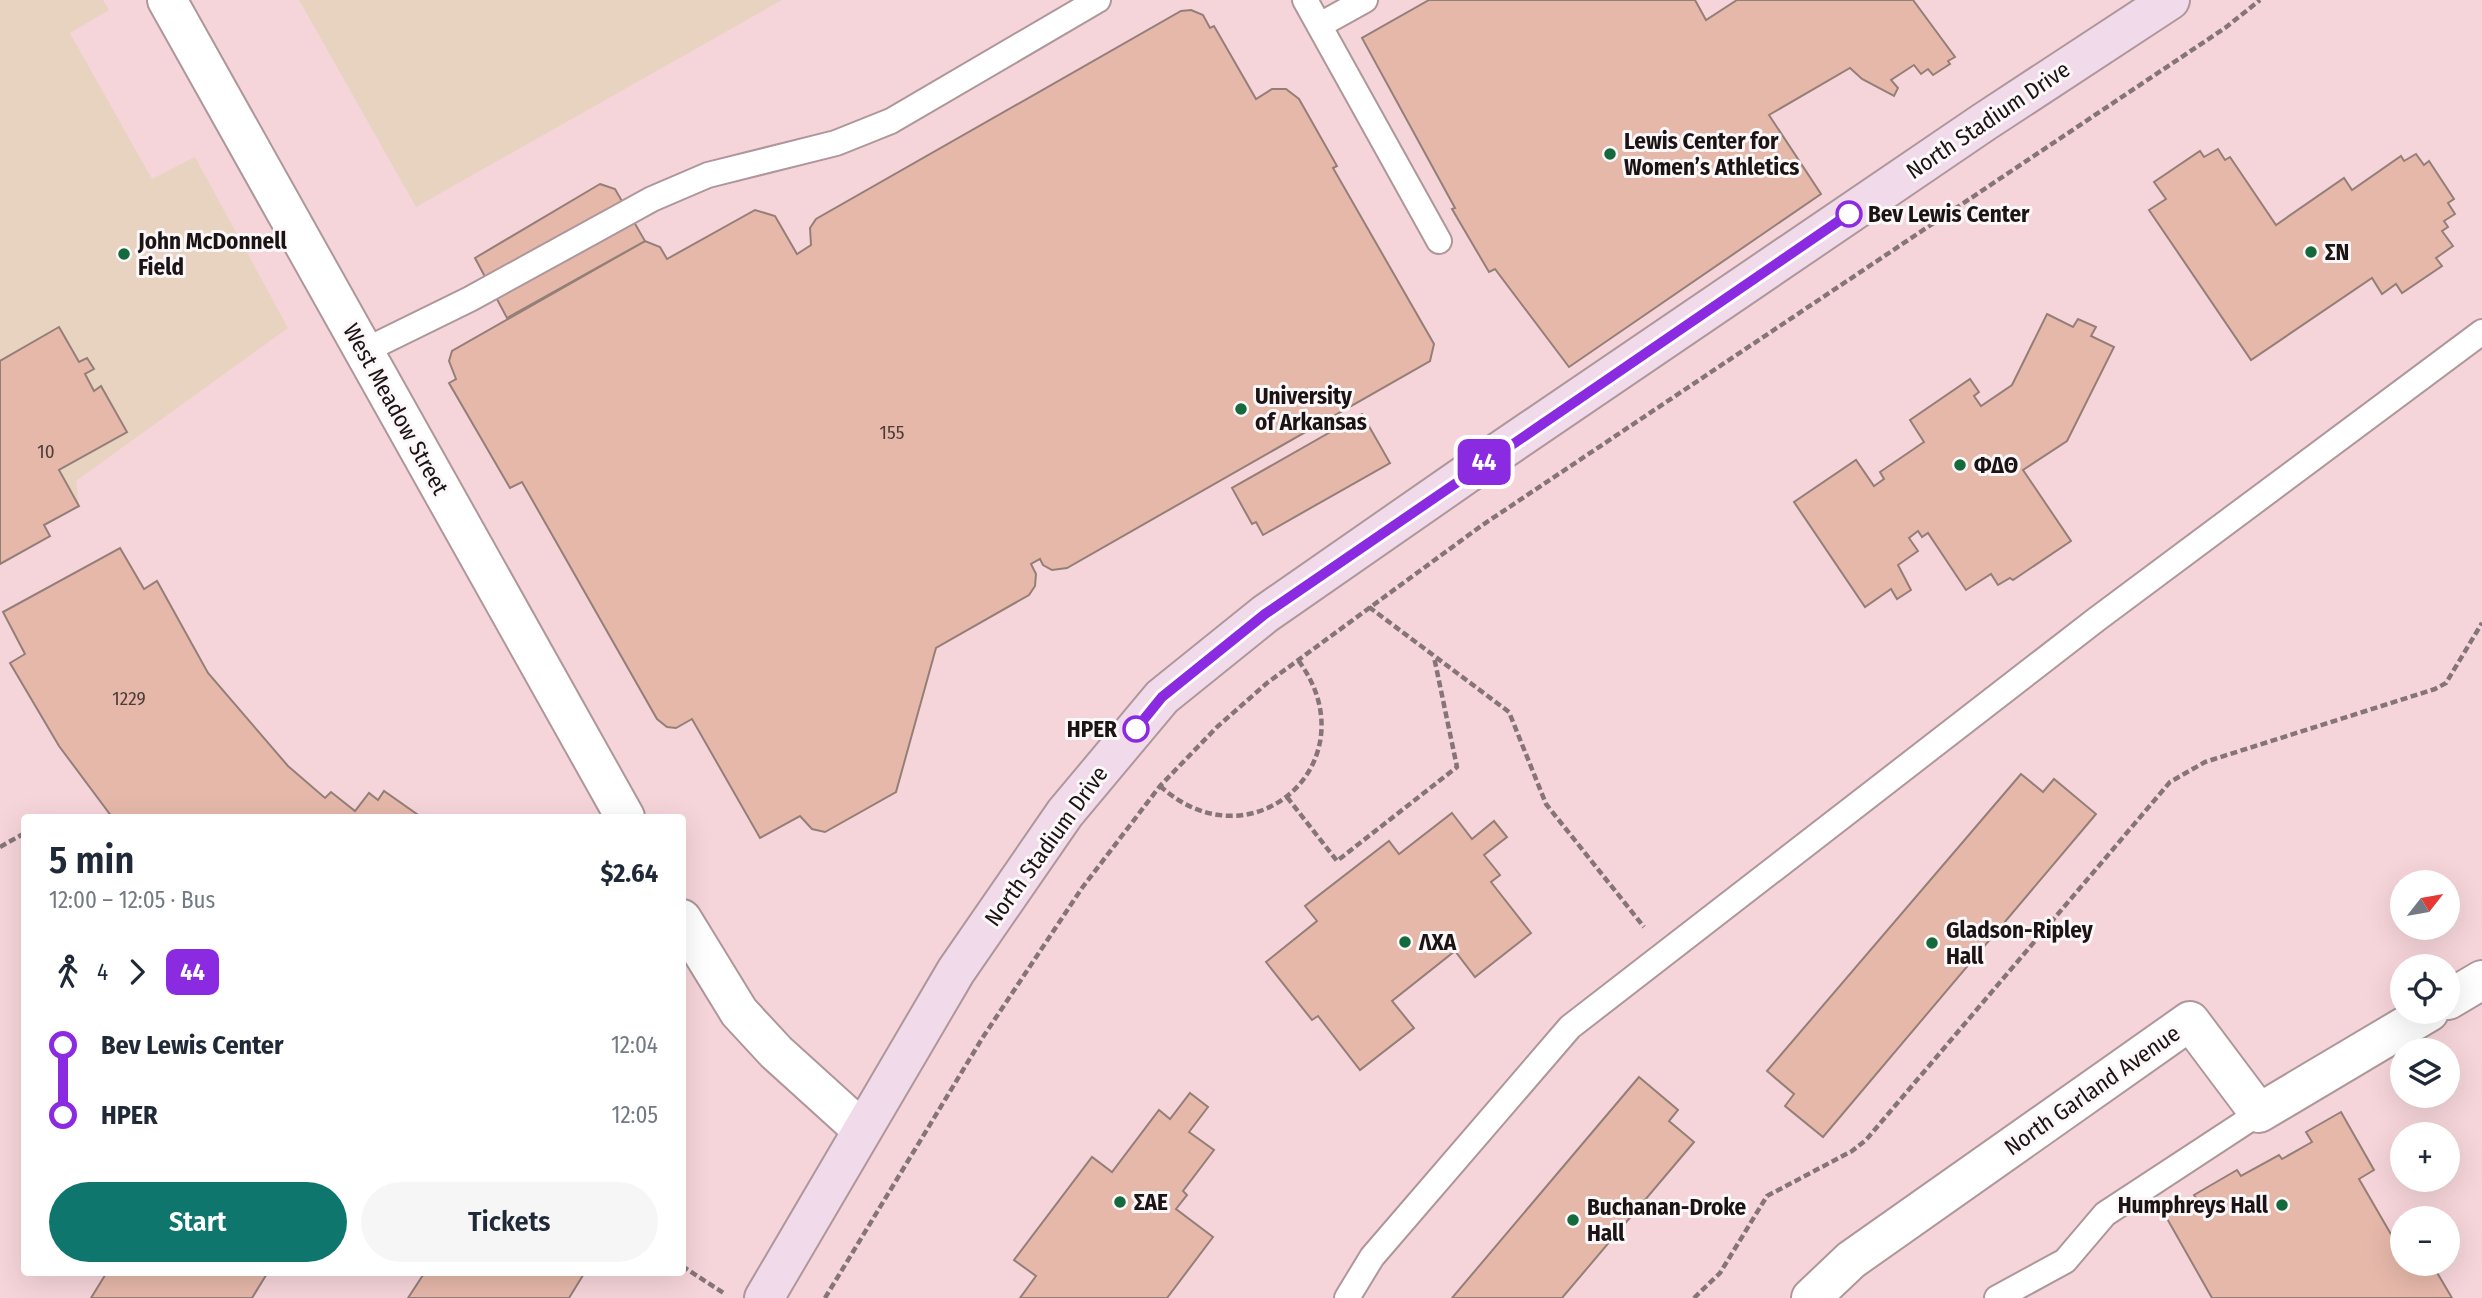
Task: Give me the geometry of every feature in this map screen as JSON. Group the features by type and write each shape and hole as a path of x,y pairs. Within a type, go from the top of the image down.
{"street":[{"name":"West Meadow Street","path":"167,0 623,814"},
{"name":"North Stadium Drive","path":"764,1298 956,971 1065,813 1162,697 1265,614 1465,475 1984,122 2170,0"},
{"path":"686,926 739,1012 776,1052 862,1130"},
{"path":"2460,993 2482,980"},
{"name":"North Garland Avenue","path":"1811,1298 1851,1261 2190,1021 2259,1113"},
{"path":"2259,1113 2410,1024"}],"lane":[{"path":"364,351 470,299 652,199 708,175 836,144 891,121 1098,0"},
{"path":"1305,0 1439,241"},
{"path":"1320,25 1365,0"},
{"path":"1347,1298 1372,1258 1570,1027 2097,619 2482,332"},
{"path":"1997,1298 2065,1261 2105,1214 2259,1113"}],"path":[{"path":"825,1298 990,1026 1082,888 1160,786 1217,727 1298,660 1492,518 2225,28 2260,0"},
{"path":"1369,607 1509,712 1546,804 1633,914"},
{"path":"1694,1298 1720,1273 1767,1196 1866,1140 2170,782 2205,762 2435,689 2446,683 2482,623"},
{"path":"1287,797 1337,861 1457,767 1434,656"},
{"path":"1160,786 1182,804 1214,816 1254,814 1287,797 1317,759 1322,738 1315,688 1298,660"},
{"path":"0,847 21,835"},
{"path":"686,1269 732,1298"}],"shaded area":[{"name":"University of Arkansas","path":"0,0 2482,0 2482,1298 0,1298"},
{"name":"John McDonnell Field","path":"0,0 103,0 109,10 70,33 152,179 195,157 288,328 76,481 79,506 45,525 50,536 0,564"},
{"path":"299,0 782,0 416,207"}],"building":[{"name":"Lewis Center for Women’s Athletics","path":"1429,0 1695,0 1706,20 1737,0 1913,0 1955,57 1948,61 1950,64 1933,75 1928,69 1921,74 1914,65 1891,80 1898,88 1894,96 1862,79 1850,68 1769,115 1821,194 1569,367 1495,269 1489,272 1452,209 1455,208 1362,38"},
{"path":"1191,10 1203,15 1210,28 1214,26 1256,99 1272,89 1286,89 1299,99 1337,166 1333,168 1434,344 1430,361 1067,568 1052,570 1043,565 1040,559 1031,564 1036,574 1035,586 1029,595 936,648 896,792 825,832 812,829 800,816 760,838 692,719 676,728 667,727 657,719 522,482 510,488 449,383 456,379 449,361 452,351 645,241 660,247 667,259 755,210 775,216 797,254 811,245 810,228 816,219 1181,11"},
{"name":"ΣΝ","path":"2218,149 2225,160 2230,157 2276,225 2344,178 2352,190 2401,156 2404,161 2416,154 2424,165 2429,161 2454,199 2448,203 2455,214 2444,221 2448,227 2442,231 2453,246 2436,258 2442,266 2402,293 2396,284 2382,294 2372,278 2251,360 2149,210 2166,199 2154,182 2200,151 2204,157"},
{"path":"600,184 615,189 645,241 507,318 475,258"},
{"name":"ΦΔΘ","path":"2047,314 2073,327 2078,319 2096,327 2091,336 2114,347 2067,441 2023,470 2071,541 2013,580 2010,578 1998,585 1991,574 1966,590 1928,533 1922,537 1918,531 1909,538 1918,551 1898,565 1911,590 1897,599 1891,589 1865,607 1794,502 1856,460 1874,486 1884,479 1880,472 1924,442 1910,420 1970,379 1979,392 1974,396 1981,406 2012,385"},
{"path":"59,327 79,362 87,358 94,369 85,374 94,391 101,386 127,432 59,470 79,506 44,525 50,536 0,564 0,361"},
{"path":"1362,414 1390,463 1263,535 1256,522 1252,524 1232,488"},
{"path":"120,548 144,589 157,581 208,673 288,766 325,798 331,792 355,811 369,793 378,800 384,791 417,814 110,814 59,746 10,663 25,654 3,612"},
{"name":"Gladson-Ripley Hall","path":"2021,774 2043,792 2054,779 2096,814 1823,1137 1785,1106 1794,1094 1767,1071"},
{"name":"ΛΧΑ","path":"1452,813 1472,839 1494,821 1507,837 1484,855 1500,875 1491,882 1531,933 1475,977 1455,951 1392,1001 1414,1028 1360,1070 1318,1016 1312,1020 1266,962 1317,921 1305,906 1389,841 1399,854"},
{"name":"Buchanan-Droke Hall","path":"1639,1077 1678,1110 1669,1121 1694,1142 1562,1298 1452,1298"},
{"name":"ΣΑΕ","path":"1190,1093 1208,1107 1189,1132 1214,1150 1183,1191 1187,1195 1176,1209 1213,1237 1167,1298 1020,1298 1036,1276 1014,1260 1092,1157 1112,1172 1159,1110 1170,1119"},
{"name":"Humphreys Hall","path":"2341,1112 2374,1170 2359,1179 2390,1233 2390,1276 2439,1276 2452,1298 2212,1298 2165,1215 2198,1201 2194,1195 2237,1170 2241,1176 2279,1155 2282,1159 2312,1142 2306,1132"},
{"path":"105,1276 266,1276 252,1298 91,1298"},
{"path":"422,1276 583,1276 569,1298 408,1298"}],"bus line":[{"name":"44","path":"1136,729 1162,697 1265,614 1849,214"}],"place":[{"name":"Lewis Center for Women’s Athletics","path":"1610,154"},
{"name":"Bev Lewis Center","path":"1849,214"},
{"name":"ΣΝ","path":"2311,252"},
{"name":"John McDonnell Field","path":"124,254"},
{"name":"University of Arkansas","path":"1241,409"},
{"name":"ΦΔΘ","path":"1960,465"},
{"name":"HPER","path":"1136,729"},
{"name":"ΛΧΑ","path":"1405,942"},
{"name":"Gladson-Ripley Hall","path":"1932,943"},
{"name":"ΣΑΕ","path":"1120,1202"},
{"name":"Humphreys Hall","path":"2282,1205"},
{"name":"Buchanan-Droke Hall","path":"1573,1220"}]}
